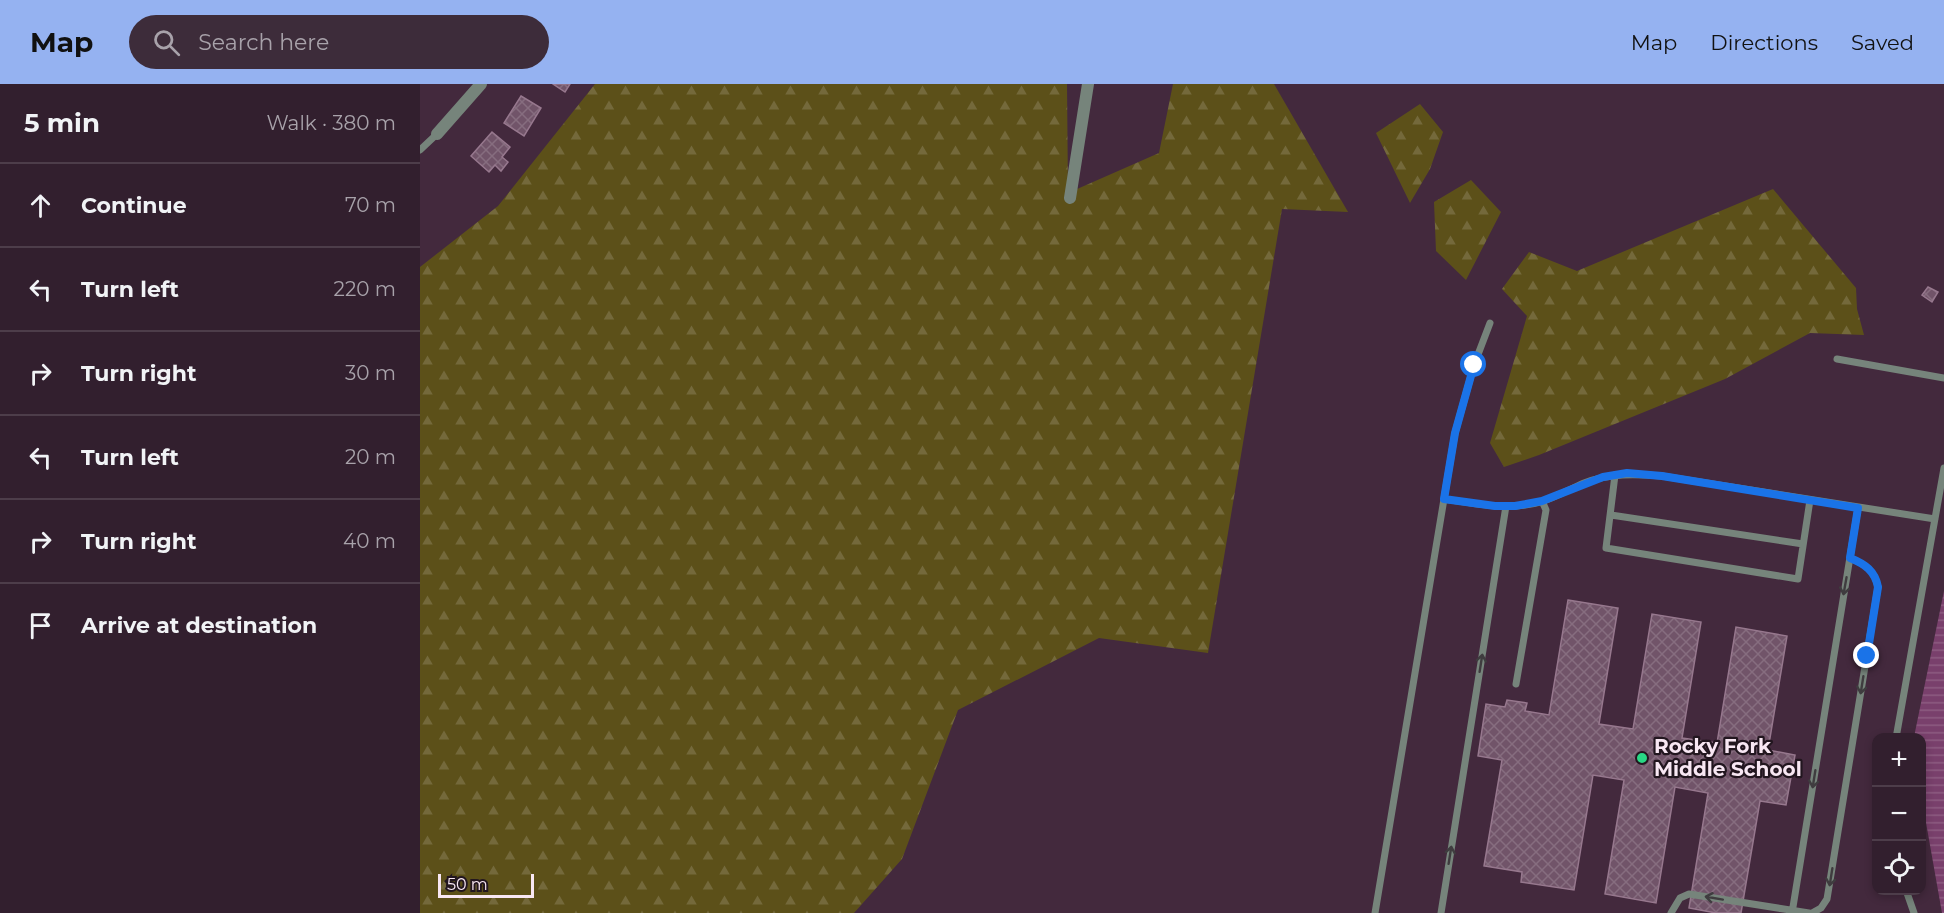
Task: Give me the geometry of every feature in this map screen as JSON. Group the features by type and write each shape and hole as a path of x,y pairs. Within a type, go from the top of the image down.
{"street":[{"path":"436,134 482,84"},
{"path":"1070,198 1088,84"}],"lane":[{"path":"420,150 436,134"},
{"path":"1375,913 1455,433 1474,365 1490,322"},
{"path":"1838,359 1944,378"},
{"path":"1897,733 1944,468"},
{"path":"1444,499 1506,506 1542,501 1585,483 1627,473 1662,476 1935,519"},
{"path":"1615,475 1606,548 1798,579 1810,500"},
{"path":"1516,684 1546,510 1542,501"},
{"path":"1441,913 1506,506"},
{"path":"1792,912 1858,508"},
{"path":"1611,515 1803,544"},
{"path":"1671,913 1680,898 1689,894 1792,912 1810,913 1821,908 1827,899 1878,587 1876,576 1861,562 1850,558"},
{"path":"1907,895 1914,913"}],"green space":[{"path":"595,84 1067,84 1068,193 1159,153 1173,84 1274,84 1348,212 1282,209 1208,653 1099,638 958,710 902,859 854,913 420,913 420,267 498,206"},
{"path":"1420,104 1443,132 1430,169 1410,203 1376,133"},
{"path":"1471,180 1501,212 1466,280 1436,251 1434,202"},
{"path":"1773,189 1856,288 1857,309 1864,335 1810,333 1725,379 1504,467 1490,443 1527,316 1502,289 1529,252 1577,271"}],"shaded area":[{"path":"1944,591 1944,913 1942,913 1926,823 1926,733 1915,733"}],"building":[{"path":"553,84 570,84 565,92"},
{"path":"521,96 541,108 524,136 504,123"},
{"path":"492,132 510,147 502,157 508,162 501,171 495,165 489,172 471,156"},
{"path":"1928,287 1938,292 1932,302 1922,295"},
{"name":"Rocky Fork Middle School","path":"1568,600 1618,608 1599,724 1633,729 1652,614 1701,622 1682,738 1717,743 1736,627 1787,636 1768,750 1795,755 1786,805 1760,801 1741,913 1716,913 1689,908 1708,793 1675,787 1656,903 1605,894 1624,780 1593,775 1574,890 1521,882 1522,872 1484,866 1502,760 1478,756 1486,704 1505,707 1507,700 1527,703 1525,711 1549,715"}],"place":[{"name":"Rocky Fork Middle School","path":"1642,758"}],"route":[{"path":"1474,365 1455,433 1444,499 1495,506 1515,506 1542,501 1603,477 1627,473 1662,476 1858,508 1850,558 1861,562 1876,576 1878,587 1867,656"}]}
